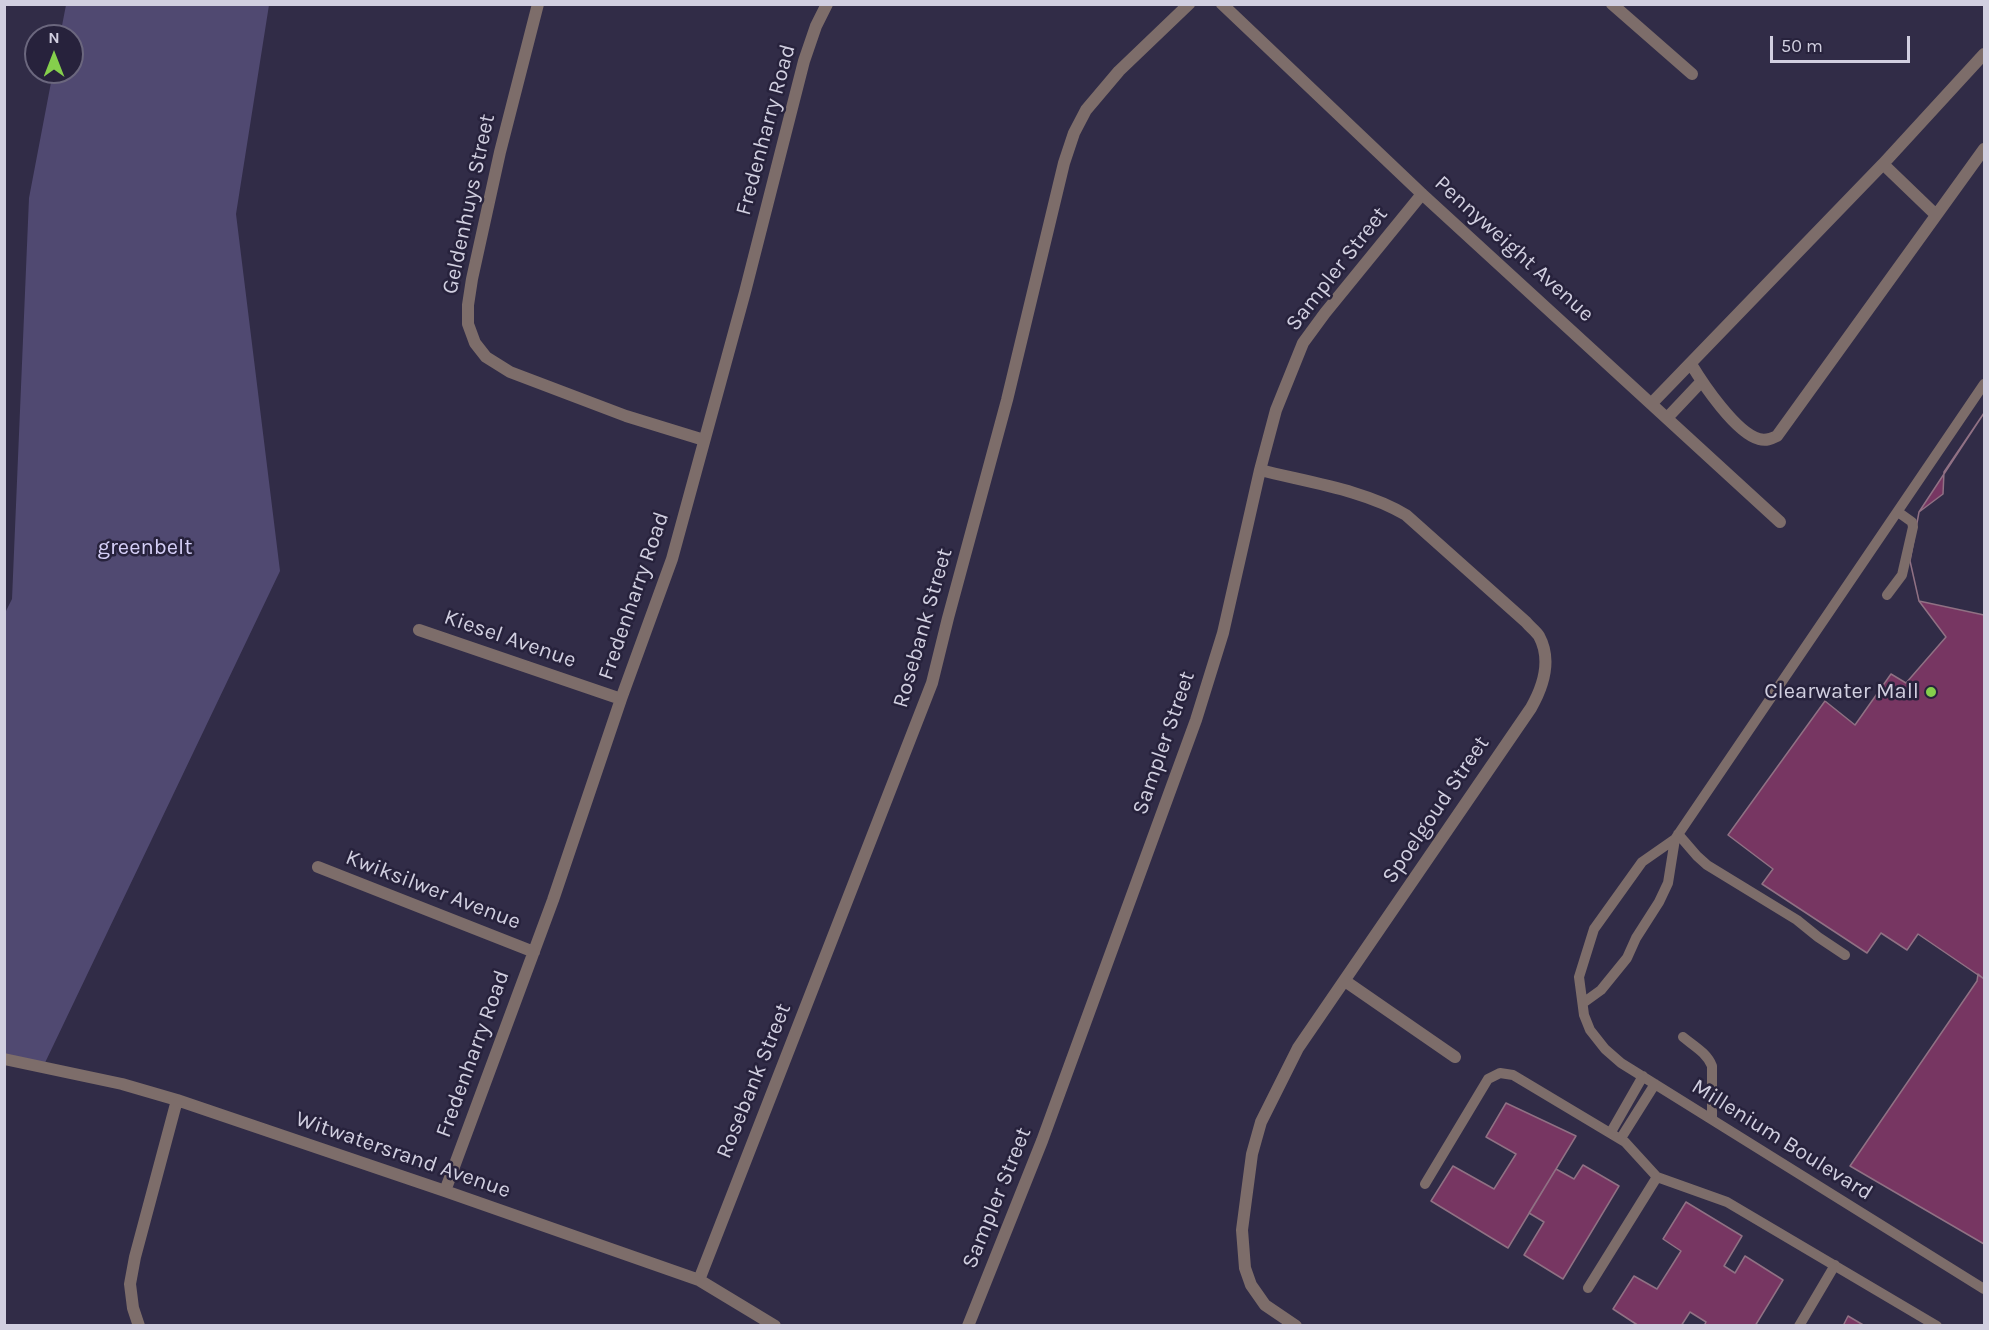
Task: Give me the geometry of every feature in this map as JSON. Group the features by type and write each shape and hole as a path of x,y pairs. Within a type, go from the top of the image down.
{"street":[{"name":"Geldenhuys Street","path":"538,4 500,152 472,279 468,324 475,343 486,357 510,372 626,416 704,440"},
{"name":"Fredenharry Road","path":"445,1191 553,900 621,699 672,559 746,292 804,61 816,26 827,4"},
{"name":"Rosebank Street","path":"699,1280 932,683 1012,377 1064,163 1074,133 1086,110 1119,71 1189,4"},
{"name":"Pennyweight Avenue","path":"1222,4 1422,194 1780,522"},
{"path":"1612,4 1692,74"},
{"path":"1651,404 1883,165 1984,54"},
{"path":"1691,364 1701,382 1724,410 1747,432 1762,440 1770,440 1777,436 1984,149"},
{"path":"1883,165 1936,215"},
{"name":"Sampler Street","path":"968,1326 1042,1141 1197,720 1223,633 1276,410 1303,343 1422,194"},
{"path":"1667,418 1701,382"},
{"name":"Spoelgoud Street","path":"1260,470 1368,497 1387,504 1406,515 1526,622 1539,636 1545,656 1543,682 1531,708 1298,1048 1261,1122 1252,1154 1242,1230 1245,1268 1251,1285 1265,1305 1296,1326"},
{"name":"Kiesel Avenue","path":"418,630 621,699"},
{"name":"Kwiksilwer Avenue","path":"318,867 534,952"},
{"path":"1345,981 1455,1057"},
{"name":"Witwatersrand Avenue","path":"4,1059 122,1084 177,1100 445,1191 699,1280 775,1326"},
{"path":"139,1326 133,1308 130,1284 135,1257 177,1100"}],"lane":[{"path":"1583,1004 1601,990 1627,958 1636,938 1659,902 1668,883 1677,836 1984,384"},
{"path":"1887,595 1902,575 1913,527 1912,522 1898,512"},
{"path":"1677,836 1707,865 1797,920 1845,955"},
{"name":"Millenium Boulevard","path":"1677,836 1642,862 1594,929 1579,977 1584,1015 1590,1030 1621,1063 1984,1289"},
{"path":"1683,1037 1702,1052 1712,1066 1712,1118"},
{"path":"1425,1184 1488,1079 1500,1073 1519,1077 1621,1138 1657,1177 1727,1202 1937,1326"},
{"path":"1611,1132 1643,1076"},
{"path":"1621,1138 1655,1084"},
{"path":"1588,1288 1657,1177"},
{"path":"1799,1326 1835,1265"}],"green space":[{"name":"greenbelt","path":"66,5 269,5 236,214 280,571 42,1069 5,1061 4,615 12,599 29,198 51,84 84,84 84,24 62,24"}],"building":[{"name":"Clearwater Mall","path":"1984,413 1984,979 1918,934 1907,950 1881,933 1867,953 1762,884 1773,869 1728,835 1825,701 1855,725 1891,674 1906,683 1946,637 1919,601 1910,561 1919,512"},
{"path":"1984,413 1984,615 1919,601 1910,561 1919,512 1943,494 1944,472"},
{"path":"1978,974 1984,979 1984,1244 1850,1166 1977,981"},
{"path":"1506,1103 1576,1136 1508,1248 1431,1201 1453,1166 1494,1189 1516,1154 1486,1137"},
{"path":"1583,1165 1619,1186 1563,1279 1524,1255 1544,1222 1529,1213 1556,1169 1574,1179"},
{"path":"1686,1202 1742,1236 1724,1266 1735,1273 1745,1256 1783,1280 1755,1326 1704,1326 1706,1322 1690,1312 1681,1326 1639,1326 1613,1309 1634,1276 1657,1289 1681,1251 1663,1239"},
{"path":"1848,1316 1865,1326 1843,1326"}],"place":[{"name":"Clearwater Mall","path":"1931,692"}]}
